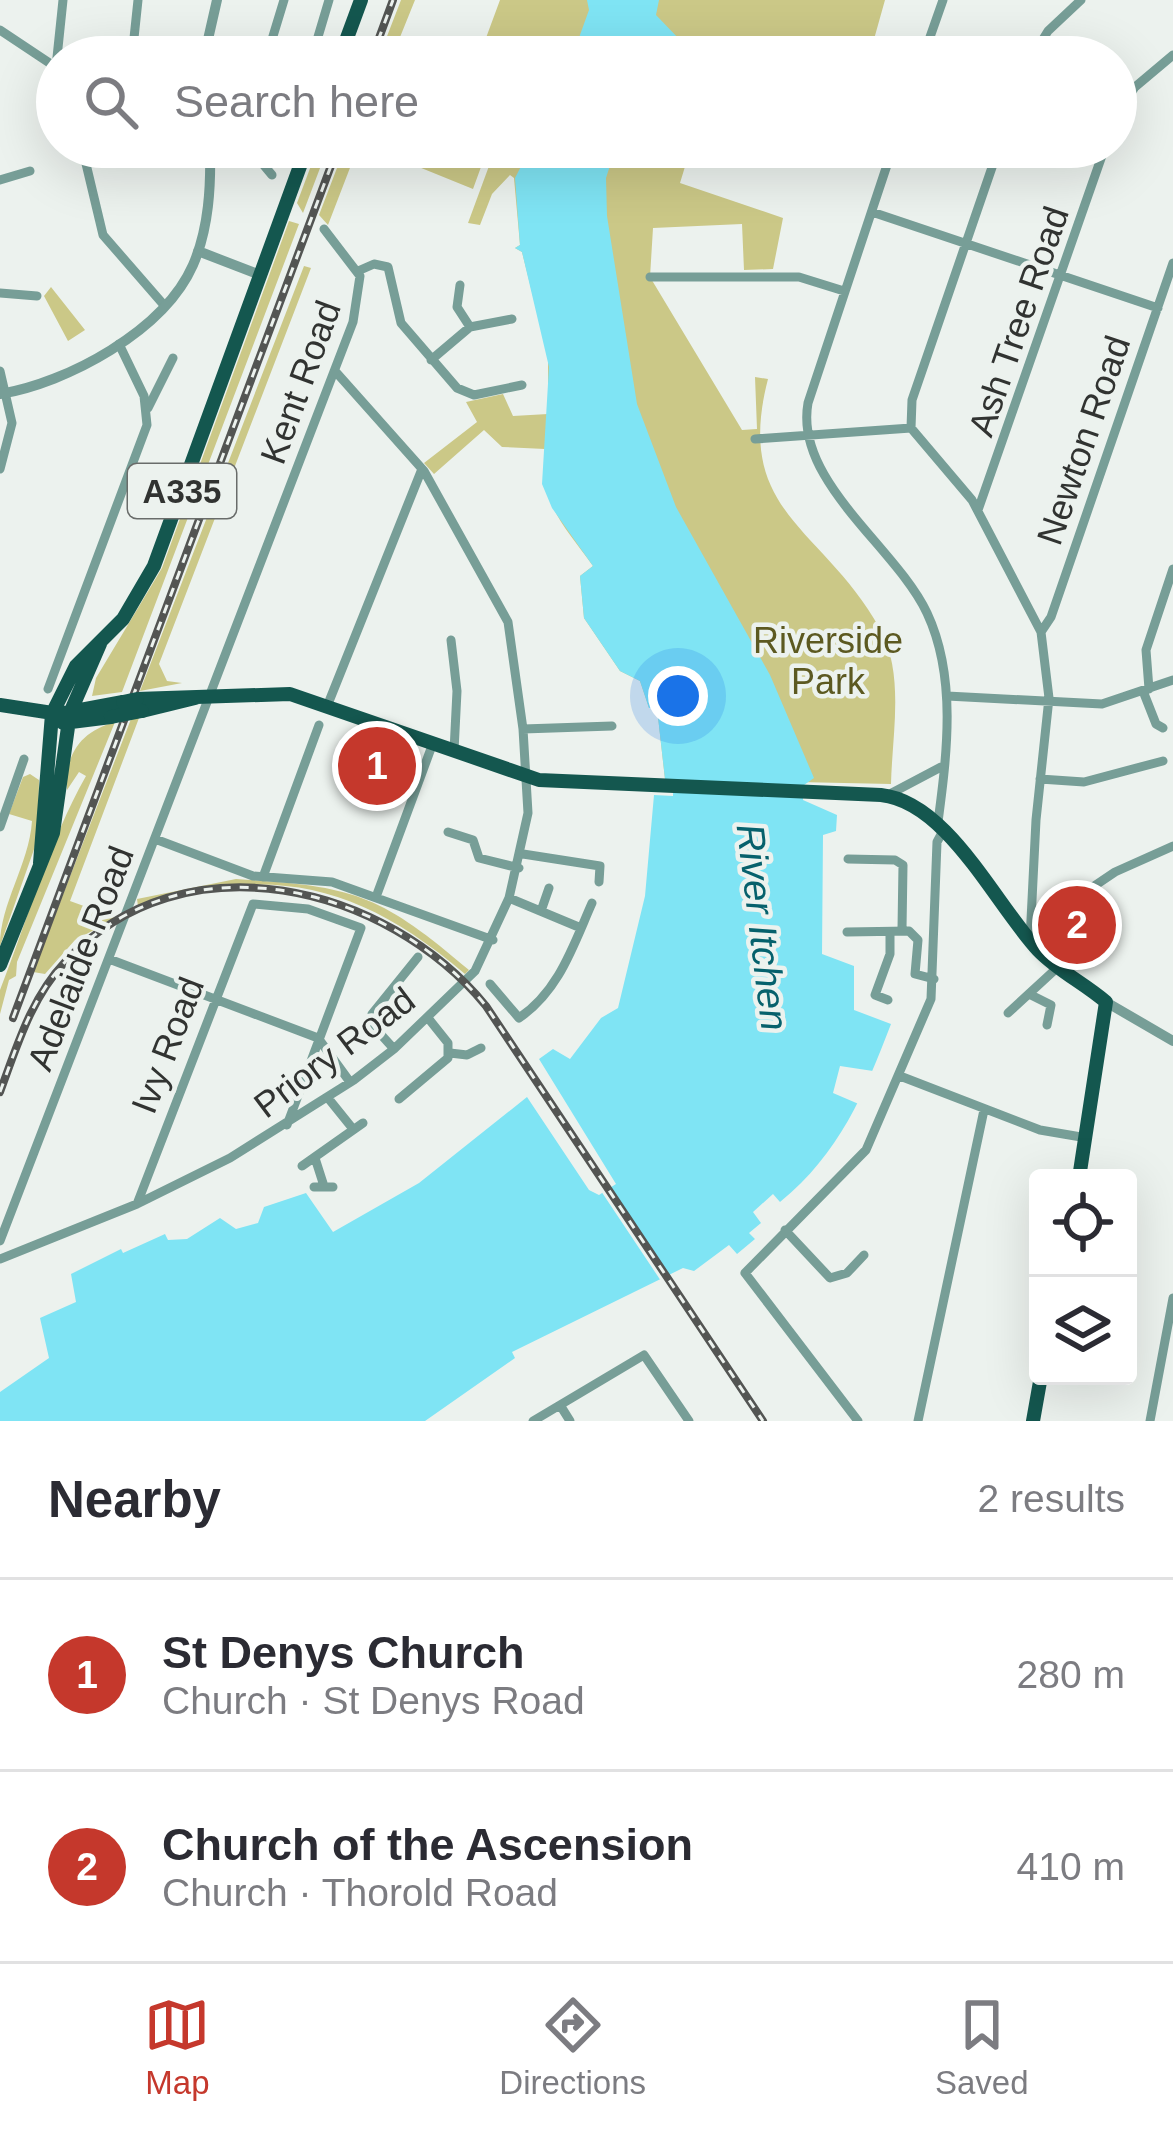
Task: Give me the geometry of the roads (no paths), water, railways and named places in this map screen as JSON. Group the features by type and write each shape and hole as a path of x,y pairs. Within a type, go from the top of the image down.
{"main road":[{"path":"348,36 361,0"},
{"name":"A335","path":"40,863 48,763 76,666 133,607 154,566 299,168"},
{"name":"A335","path":"0,965 53,833 59,718 100,644"},
{"path":"87,673 85,695 96,707"},
{"path":"59,718 96,707 274,692 328,704 527,778 888,795 914,802 941,825 1058,967 1106,1002 1081,1169"},
{"path":"0,705 59,718 111,717 134,704"},
{"path":"1033,1421 1039,1385"}],"street":[{"path":"59,36 63,0"},
{"path":"134,36 138,0"},
{"path":"209,36 218,0"},
{"path":"272,36 284,0"},
{"path":"318,36 329,0"},
{"path":"930,36 943,0"},
{"path":"1045,36 1081,0"},
{"path":"0,30 36,54"},
{"path":"1137,88 1173,56"},
{"path":"87,168 104,235 163,304"},
{"path":"5,393 74,374 119,344 163,304 187,276 198,251 208,168"},
{"path":"269,168 272,176"},
{"path":"858,1421 746,1279 746,1268 866,1150 901,1076 934,979 946,671 927,613 814,460 806,434 808,404 886,168"},
{"path":"992,168 912,400 911,428 978,510 1041,632 1049,703 1040,779 1033,933"},
{"name":"Ash Tree Road","path":"978,510 1098,168"},
{"path":"0,180 30,171"},
{"path":"872,212 1158,308"},
{"name":"Kent Road","path":"205,696 360,300 358,271 324,229"},
{"path":"198,251 260,275"},
{"path":"358,271 379,263 388,267 397,316 431,360 466,394 522,385"},
{"name":"Newton Road","path":"1041,632 1051,617 1173,263"},
{"path":"650,277 800,277 844,292"},
{"path":"460,285 470,328"},
{"path":"0,293 37,296"},
{"path":"431,360 470,328 512,319"},
{"path":"119,344 148,408"},
{"path":"48,689 146,430 148,408 170,361"},
{"path":"0,371 10,436 0,469"},
{"name":"Priory Road","path":"0,1259 137,1204 287,1125 328,1098 394,1049 475,971 509,898 523,854 527,778 508,622 422,469 335,371"},
{"path":"755,439 911,428"},
{"path":"328,704 422,469"},
{"path":"1163,728 1156,724 1146,690 1146,650 1173,569"},
{"path":"71,631 83,636"},
{"path":"451,640 457,691 454,752"},
{"path":"947,696 1105,704 1173,680"},
{"name":"Adelaide Road","path":"0,1241 205,696"},
{"path":"263,878 319,739 320,725"},
{"path":"524,729 612,726"},
{"path":"570,728 571,742"},
{"path":"376,897 433,743"},
{"path":"1040,779 1084,782 1162,761"},
{"path":"0,827 26,765"},
{"path":"888,795 921,782 941,767"},
{"path":"448,832 472,840 483,859 519,868"},
{"path":"155,839 263,878 309,877 376,897 493,940"},
{"path":"1033,933 1110,875 1173,846"},
{"path":"523,854 599,866 599,882"},
{"path":"478,874 483,859"},
{"path":"848,859 900,862 896,931 875,995 888,1000"},
{"path":"541,911 550,888"},
{"path":"509,898 581,928"},
{"path":"490,984 519,1018 552,987 592,903"},
{"name":"Ivy Road","path":"137,1204 250,906 308,909 361,928 319,1038"},
{"path":"847,932 896,931 918,940 915,974 934,979"},
{"path":"394,1049 371,1018 418,957"},
{"path":"109,959 319,1038 350,1082"},
{"path":"1008,1013 1058,967"},
{"path":"1029,994 1051,1005 1047,1025"},
{"path":"1106,1002 1173,1041"},
{"path":"428,1018 450,1053"},
{"path":"287,1125 319,1038"},
{"path":"450,1053 467,1055 482,1048"},
{"path":"399,1099 415,1094 450,1053"},
{"path":"901,1076 1040,1130 1087,1138"},
{"path":"302,1166 358,1126 328,1098"},
{"path":"918,1421 984,1110"},
{"path":"315,1158 324,1186"},
{"path":"785,1230 819,1272 839,1277 855,1270 864,1255"},
{"path":"1150,1421 1169,1340 1173,1298"},
{"path":"533,1421 644,1354 689,1421"},
{"path":"560,1405 570,1421"}],"water":[{"path":"587,0 659,0 656,15 676,36 580,36 589,10"},
{"name":"River Itchen","path":"520,168 609,168 607,216 637,404 676,507 770,675 814,778 804,785 803,800 837,815 836,831 823,835 822,954 854,966 854,1010 891,1024 871,1074 848,1121 819,1163 780,1202 773,1194 753,1212 761,1223 749,1233 755,1239 737,1254 729,1245 694,1271 683,1268 512,1352 515,1358 425,1421 0,1421 0,1392 49,1358 40,1318 76,1302 71,1274 121,1249 123,1253 165,1234 168,1240 187,1239 220,1218 236,1229 258,1223 264,1207 306,1193 333,1232 419,1183 527,1097 589,1190 599,1195 616,1184 539,1059 553,1049 570,1059 601,1018 618,1008 645,896 654,795 673,796 673,780 665,779 657,708 649,708 640,681 620,671 584,618 580,576 593,566 552,508 542,484 549,367 522,252 515,248 520,245 515,178"}],"railway":[{"path":"380,36 393,0"},
{"path":"13,1018 330,168"},
{"path":"0,1092 43,991 65,962 113,922 167,898 224,888 283,891 341,905 395,930 444,964 486,1006 763,1421"}],"place":[{"name":"St Denys Church","path":"377,766"},
{"name":"Church of the Ascension","path":"1077,925"}],"park label":[{"name":"Riverside Park","path":"828,660"}]}
